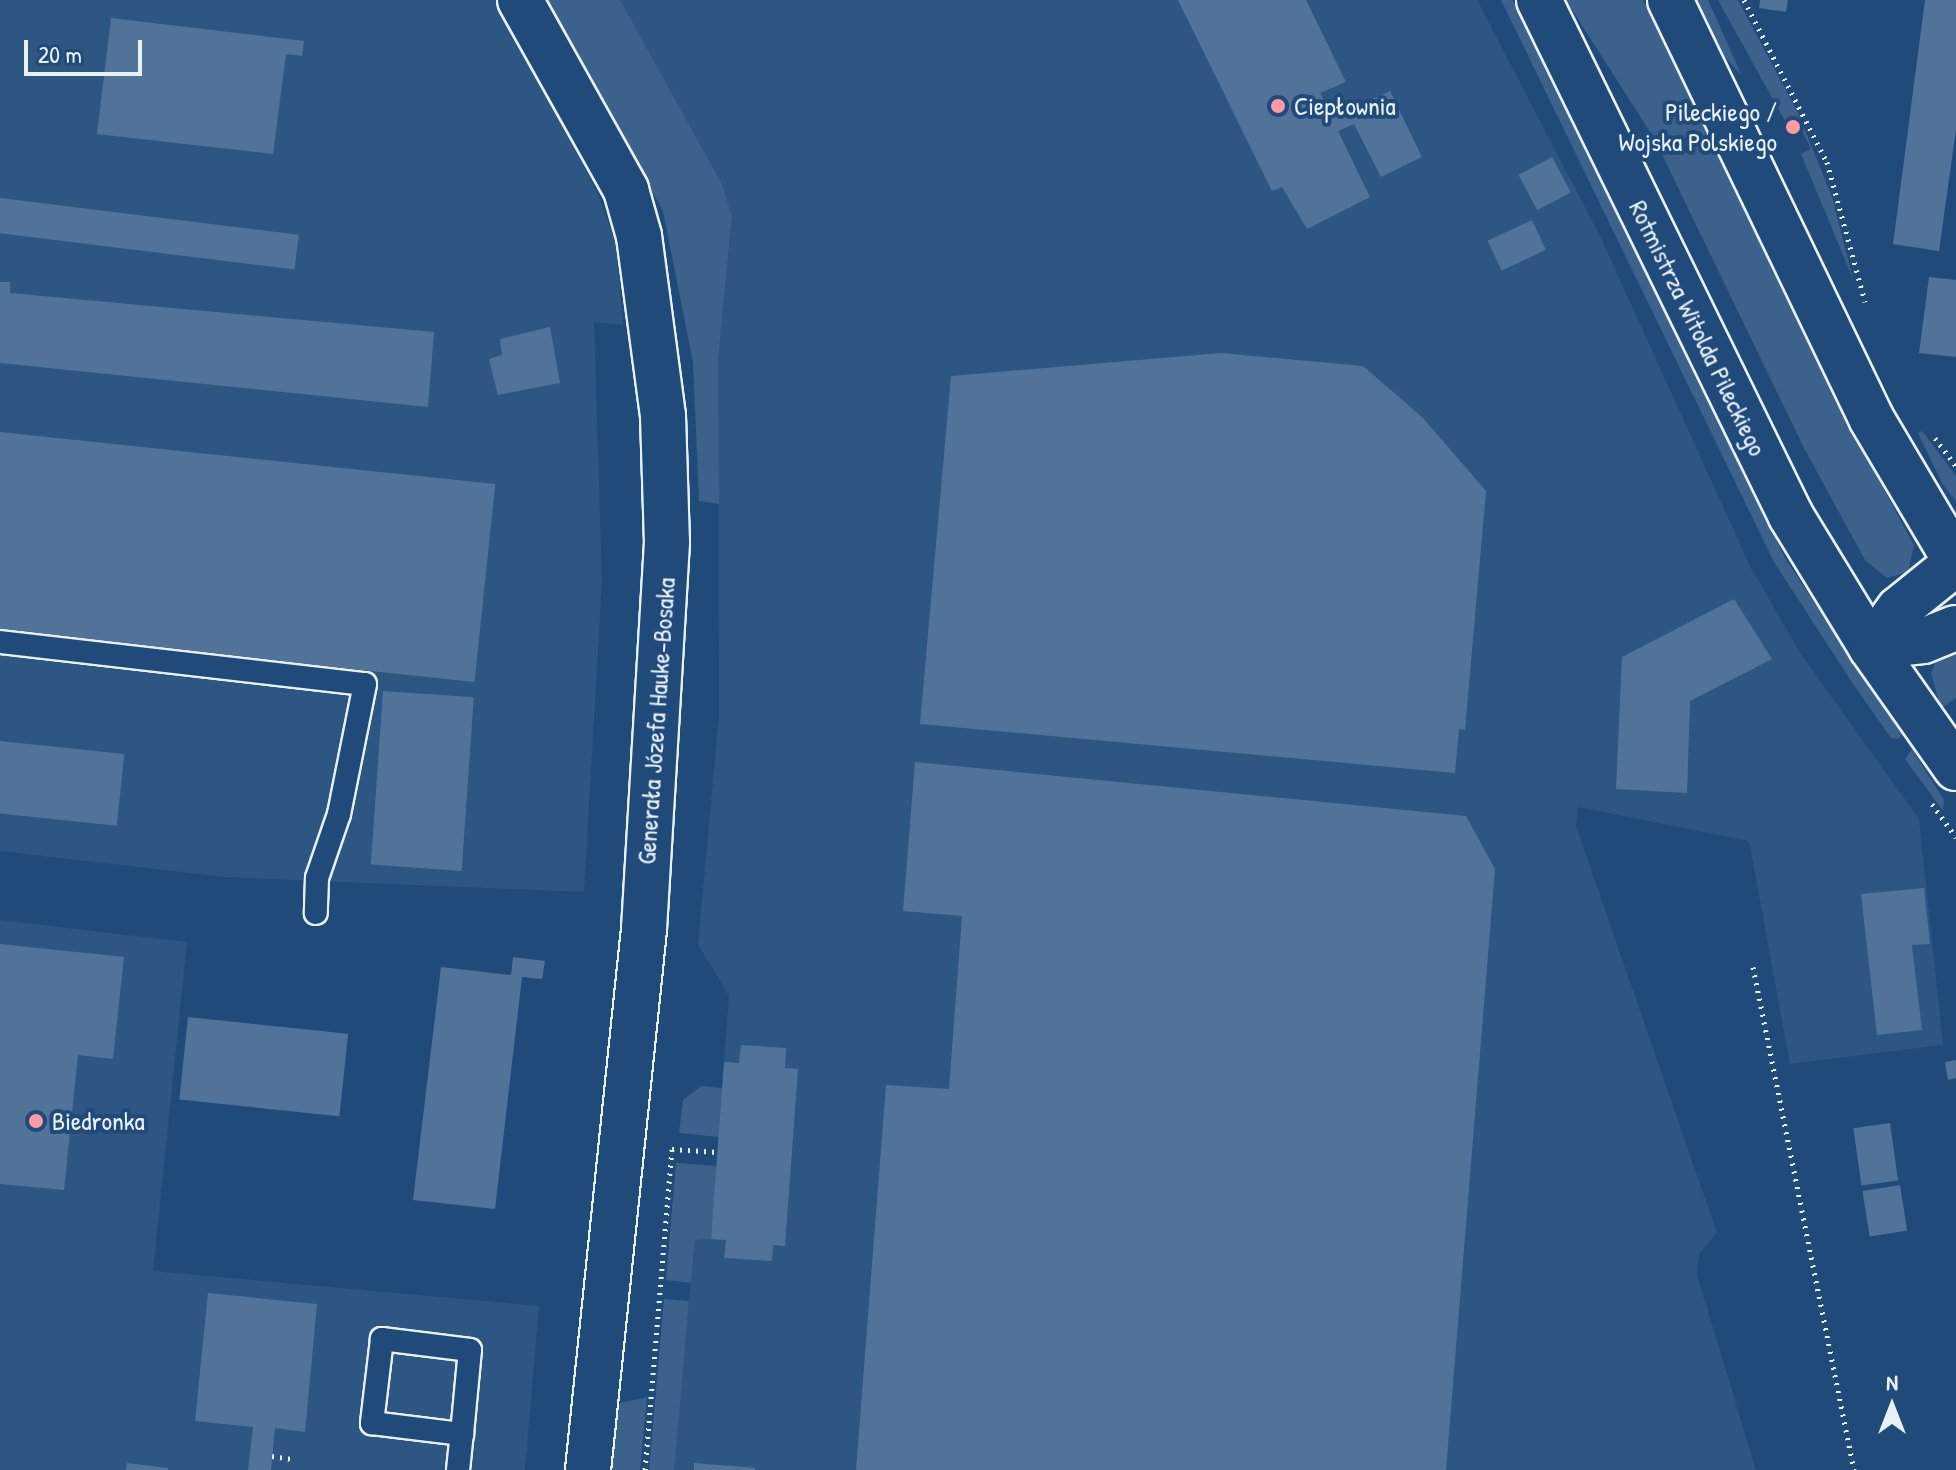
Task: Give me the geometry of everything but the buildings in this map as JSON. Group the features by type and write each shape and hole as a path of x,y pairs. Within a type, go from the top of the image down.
{"street":[{"name":"Generała Józefa Hauke-Bosaka","path":"520,0 626,190 639,236 663,416 667,542 644,929 588,1470"},
{"name":"Rotmistrza Witolda Pileckiego","path":"1539,0 1772,480 1871,647 1956,768"},
{"path":"1670,0 1871,418 1956,562 1899,609 1871,647"},
{"path":"1871,647 1923,641 1956,628"}],"lane":[{"path":"0,642 365,684 339,814 317,878 316,913"},
{"path":"458,1470 462,1434 470,1350 382,1339 372,1423 462,1434"}],"path":[{"path":"1744,0 1827,162 1868,311"},
{"path":"1928,429 1956,466"},
{"path":"1753,967 1854,1470"},
{"path":"645,1470 672,1149 717,1152"},
{"path":"272,1456 291,1459"}],"shaded area":[{"path":"0,0 496,0 597,192 616,243 623,325 594,322 602,581 584,892 225,877 0,851"},
{"path":"544,0 620,0 722,184 732,216 718,360 719,504 699,501 693,362 663,211"},
{"path":"620,0 1477,0 1599,234 1750,566 1800,653 1919,819 1943,1045 1790,1064 1749,841 1578,807 1576,826 1717,1233 1699,1254 1697,1275 1756,1470 672,1470 695,1240 711,1238 729,996 698,944 719,715 718,360 732,216 722,184"},
{"path":"1501,0 1513,0 1785,558 1902,735 1898,739 1891,738 1855,687 1774,562"},
{"path":"1566,0 1643,0 1850,427 1914,545 1908,572 1887,578 1865,560 1804,448 1655,140"},
{"path":"1695,0 1708,0 1742,76 1723,55"},
{"path":"1718,0 1738,0 1799,115 1832,197 1853,279 1801,154 1811,149 1796,118 1785,121"},
{"path":"1922,431 1956,476 1956,501 1943,485 1918,433"},
{"path":"1956,646 1956,698 1941,708 1931,673 1937,659"},
{"path":"1912,749 1944,800 1943,811 1905,759"},
{"path":"0,920 187,942 153,1271 539,1306 525,1470 0,1470"},
{"path":"701,1086 722,1088 719,1137 679,1133 683,1100"},
{"path":"676,1163 717,1166 711,1239 695,1240 691,1283 666,1280"},
{"path":"664,1299 689,1301 674,1470 649,1470"},
{"path":"647,1397 640,1470 610,1470 616,1404"}],"place":[{"name":"Ciepłownia","path":"1278,106"},
{"name":"Pileckiego / Wojska Polskiego","path":"1793,127"},
{"name":"Biedronka","path":"36,1121"}]}
